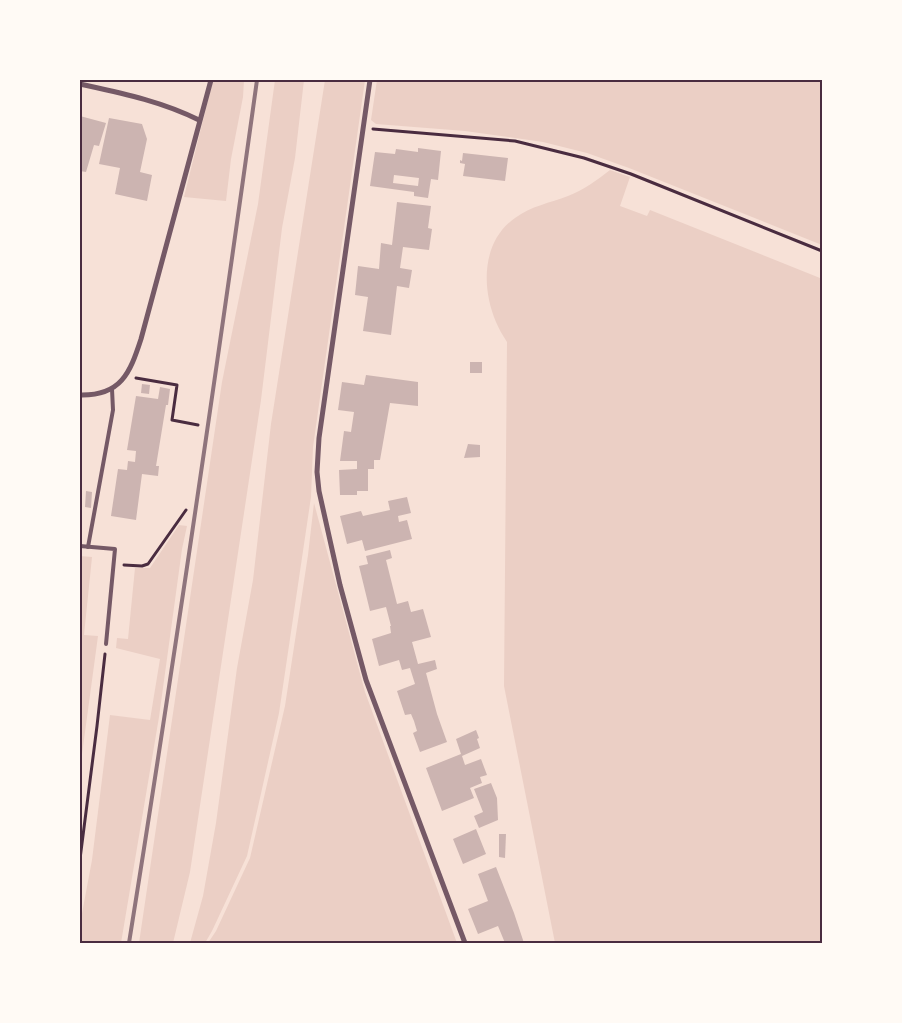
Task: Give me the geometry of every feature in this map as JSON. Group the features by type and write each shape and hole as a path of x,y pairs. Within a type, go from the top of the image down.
{"street":[{"path":"80,395 94,394 112,389 126,376 141,338 211,80"},
{"path":"370,80 319,438 318,482 343,594 368,688 465,943"},
{"path":"80,84 144,98 181,111 199,120"}],"lane":[{"path":"88,547 113,410 112,389"},
{"path":"80,546 115,549 106,644"}],"path":[{"path":"362,128 515,141 584,158 631,174 822,251"},
{"path":"126,376 177,385 172,420 198,425"},
{"path":"114,564 142,566 148,564 186,510"},
{"path":"80,859 98,726 106,644"}],"shaded area":[{"path":"213,80 244,80 243,97 231,159 226,201 184,197"},
{"path":"275,80 304,80 295,158 282,228 261,400 190,872 173,943 139,943 222,382 258,204"},
{"path":"325,80 365,80 313,447 311,497 279,713 247,856 205,943 190,943 203,896 216,823 237,668 253,580 271,424"},
{"path":"377,80 822,80 822,245 587,153 543,142 465,131 376,124 371,120"},
{"path":"610,170 630,177 620,206 647,216 650,210 820,278 822,255 822,943 636,943 633,941 555,943 504,686 507,342 497,325 491,308 487,280 491,252 496,239 515,218 534,208 579,191"},
{"path":"314,503 365,692 457,943 208,943 216,931 250,858 285,706"},
{"path":"179,525 187,526 182,549 159,717 121,943 80,943 80,924 92,860 110,715 150,720 160,659 116,648 117,638 128,639 135,568 150,568"},
{"path":"80,556 92,557 84,635 98,636 80,769"}],"building":[{"path":"80,116 106,123 99,146 94,145 86,172 80,171"},
{"path":"109,118 142,124 147,139 140,172 152,175 147,201 115,194 120,168 99,164"},
{"path":"418,148 441,151 438,180 431,179 428,198 414,196 414,192 370,186 375,152 395,154 396,149 418,152","holes":["394,175 419,178 418,186 393,183"]},
{"path":"463,153 508,158 505,181 463,176 465,164 460,163 460,160 462,161"},
{"path":"397,202 431,206 428,228 432,229 429,250 403,247 400,268 412,270 409,288 397,286 391,335 363,331 368,297 355,295 358,266 379,269 381,243 392,245"},
{"path":"470,362 482,362 482,373 470,373"},
{"path":"366,375 418,382 418,406 390,403 380,460 374,460 374,469 368,469 368,491 357,491 357,495 340,495 339,470 357,469 357,461 340,461 344,431 351,432 354,412 338,410 342,382 364,385"},
{"path":"142,384 150,385 149,394 141,393"},
{"path":"160,387 170,389 156,466 159,466 158,476 142,474 136,520 111,516 118,469 127,470 128,461 135,462 136,451 127,450 136,396 158,399"},
{"path":"468,444 480,445 480,457 464,458"},
{"path":"86,491 92,492 91,508 85,507"},
{"path":"407,497 411,513 398,516 399,522 407,520 412,539 365,551 362,540 347,544 340,516 361,511 363,516 390,510 388,501"},
{"path":"390,550 392,558 386,560 397,604 408,601 411,612 423,609 431,637 412,642 418,664 435,660 437,669 426,673 447,742 420,752 413,733 417,731 414,721 411,714 405,715 397,691 415,684 410,668 402,670 399,660 379,666 372,639 391,633 391,626 386,607 370,611 359,566 368,564 366,556"},
{"path":"476,730 480,748 462,756 465,765 481,759 487,775 480,777 482,783 470,788 474,798 442,811 426,768 461,754 456,739"},
{"path":"491,783 497,798 498,820 479,828 474,816 483,812 474,789"},
{"path":"476,829 486,854 463,864 453,839"},
{"path":"499,834 506,834 505,858 499,857"},
{"path":"496,867 524,943 505,943 498,926 478,934 468,909 488,901 478,874"}],"railway":[{"path":"129,943 163,728 257,80"}]}
